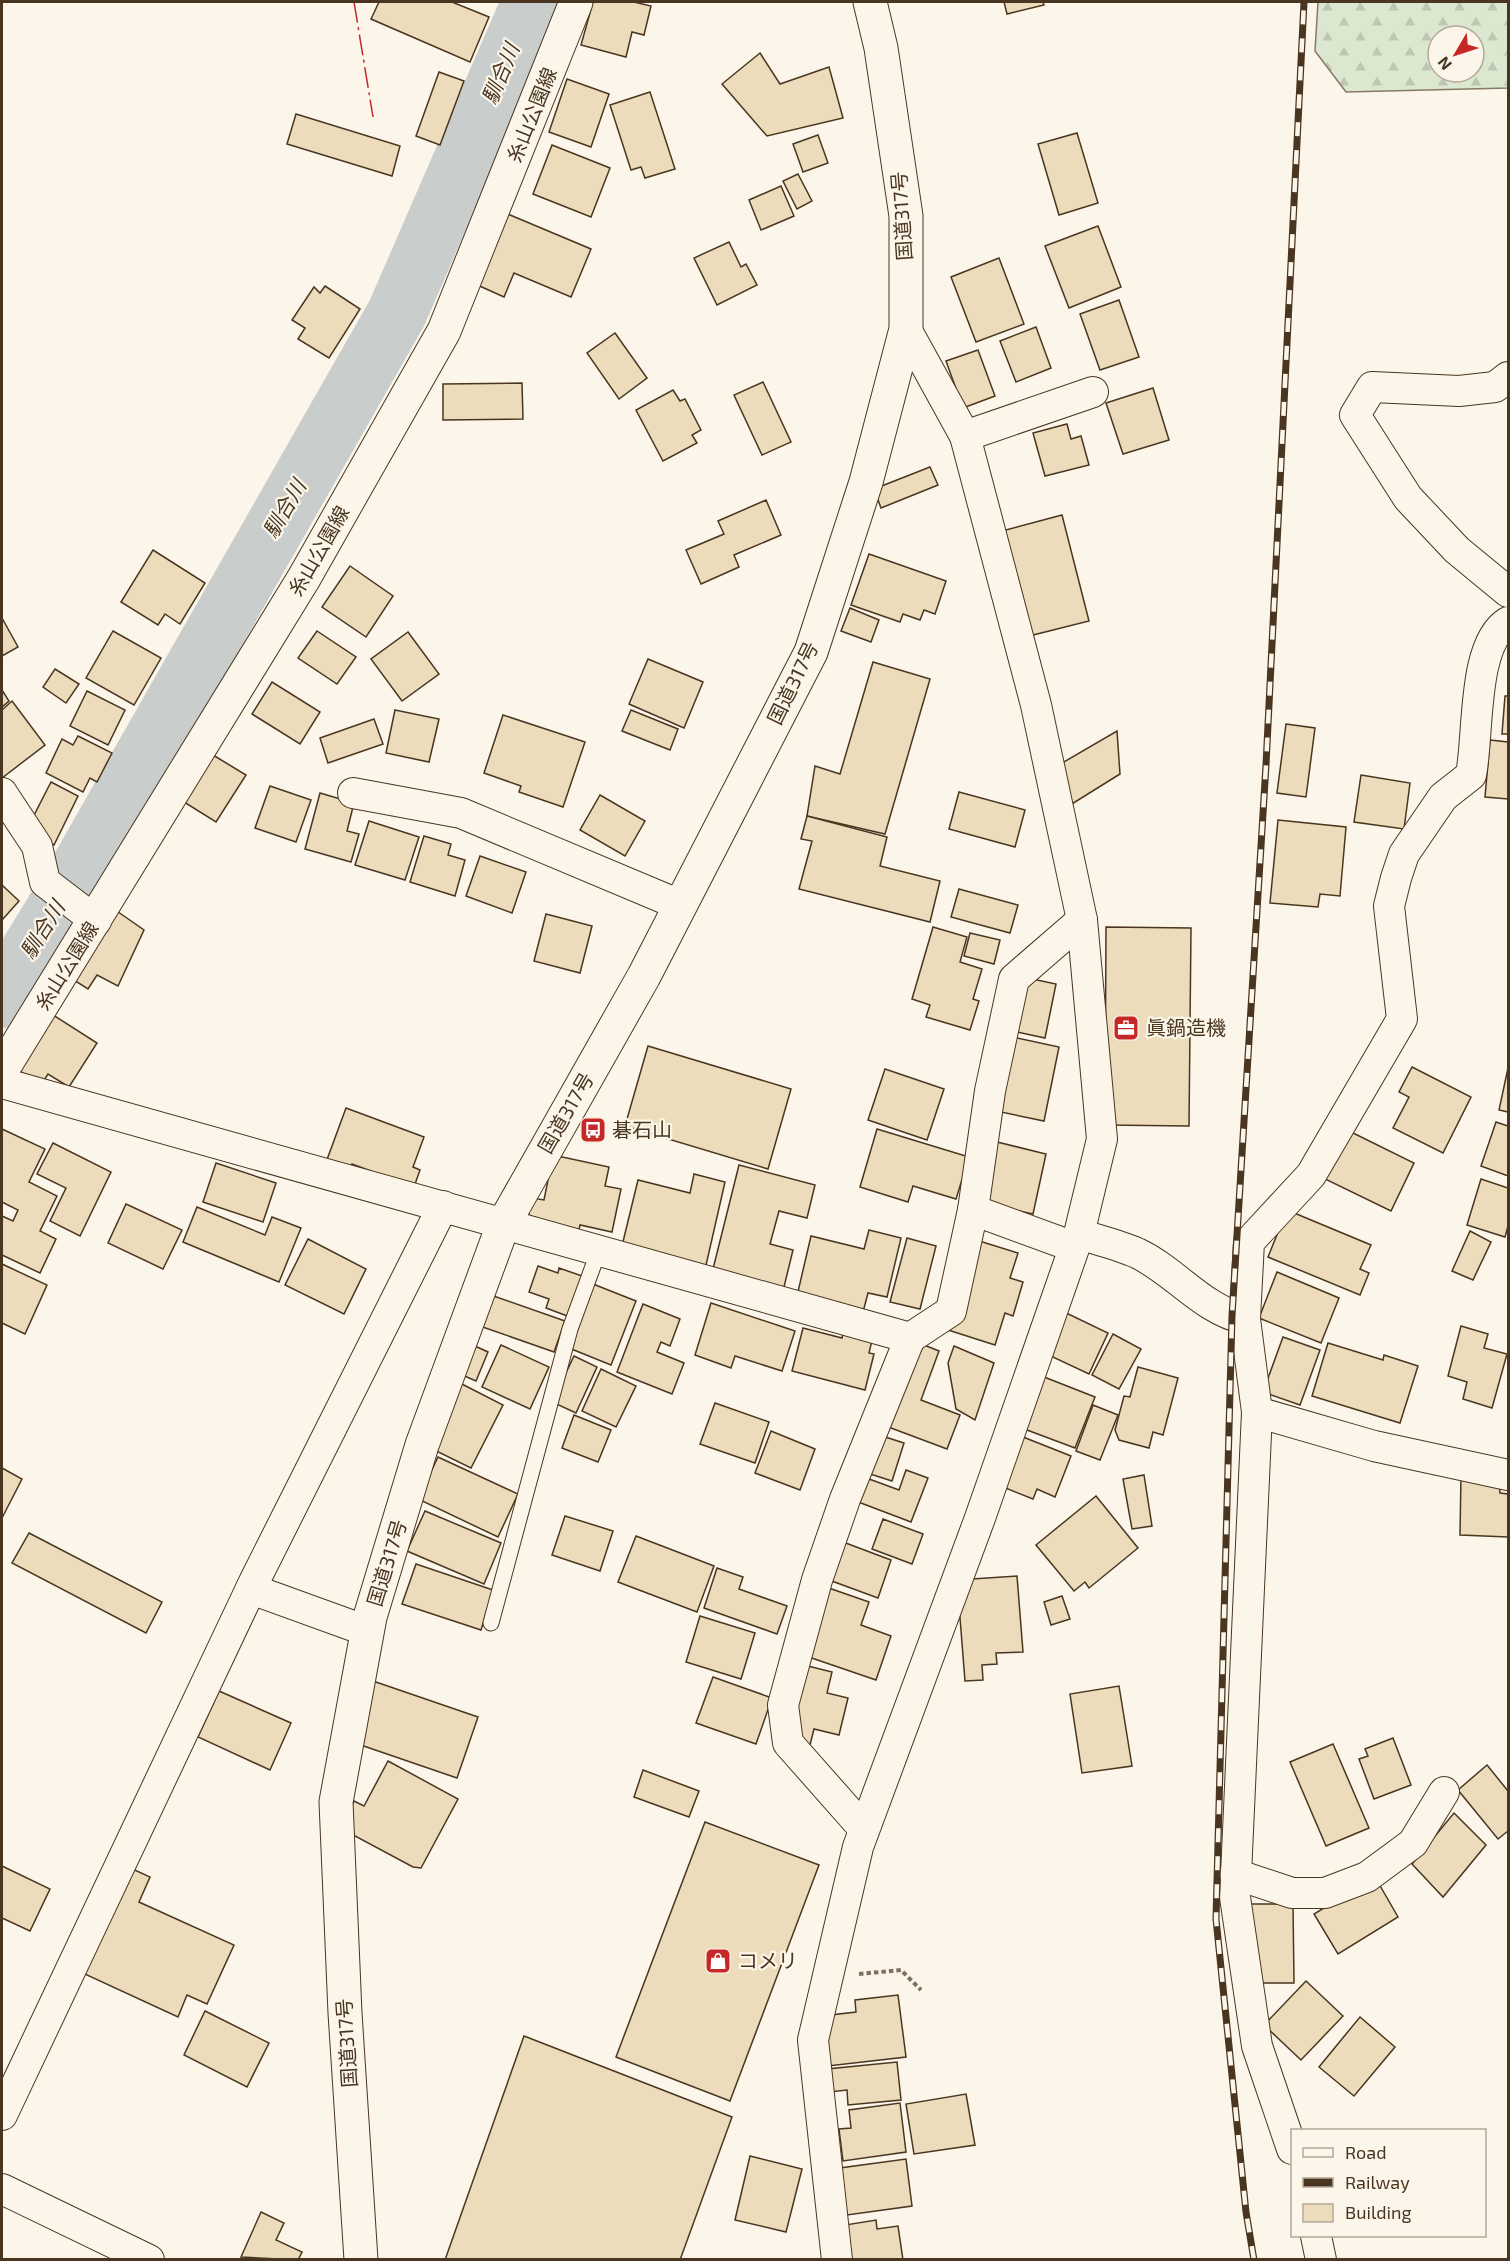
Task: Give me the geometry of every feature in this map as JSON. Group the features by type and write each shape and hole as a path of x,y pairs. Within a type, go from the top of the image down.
{"main road":[{"name":"糸山公園線","path":"2,1070 96,921 304,578 444,331 576,2"},
{"name":"国道317号","path":"362,2259 345,2013 336,1802 367,1631 422,1445 503,1225 644,976 811,652 866,482 906,329 906,216 881,48 870,2"}],"street":[{"path":"837,2259 813,2040 864,1829 980,1518 1077,1241 1102,1139 1082,920 1036,705 965,436 906,329"},
{"path":"1509,377 1495,387 1459,391 1372,387 1355,415 1408,498 1457,550 1509,592"},
{"path":"965,436 1093,392"},
{"path":"1291,2143 1257,2046 1235,1897 1257,1412 1245,1319 1249,1242 1311,1175 1402,1019 1389,906 1396,878 1404,854 1443,797 1471,775 1476,750 1481,667 1498,629 1509,622"},
{"path":"2,792 38,846 45,882 96,921"},
{"path":"353,793 461,813 680,905"},
{"path":"864,1829 788,1743 783,1705 817,1580 845,1499 910,1338 951,1311 973,1210 990,1091 1014,979 1082,920"},
{"path":"2,1083 910,1338"},
{"path":"2,2115 251,1589 442,1206"},
{"path":"973,1210 1077,1241 1138,1254 1204,1300 1232,1316 1245,1319"},
{"path":"1257,1412 1374,1446 1509,1475"},
{"path":"251,1589 367,1631"},
{"path":"1235,1874 1292,1893 1325,1893 1367,1877 1413,1842 1444,1792"},
{"path":"2,2189 149,2259"},
{"path":"1316,2237 1321,2259"}],"lane":[{"path":"491,1623 570,1329 599,1250"}],"path":[{"path":"829,1977 901,1970 921,1990"}],"green space":[{"path":"1318,2 1508,2 1508,88 1346,92 1315,51"}],"building":[{"path":"379,2 452,2 489,17 470,62 371,19"},
{"path":"593,2 634,2 651,6 644,35 632,32 626,57 581,45"},
{"path":"1004,2 1043,2 1044,5 1007,14"},
{"path":"760,53 780,84 829,67 843,118 767,136 722,84"},
{"path":"439,72 464,81 440,145 416,136"},
{"path":"567,79 609,94 591,147 549,132"},
{"path":"650,92 675,169 645,178 641,167 631,170 610,105"},
{"path":"296,114 400,146 392,176 287,144"},
{"path":"1077,133 1098,203 1059,215 1038,144"},
{"path":"818,135 828,163 803,172 793,144"},
{"path":"552,145 610,168 591,217 533,194"},
{"path":"798,174 812,201 797,209 783,181"},
{"path":"781,186 794,216 761,230 749,200"},
{"path":"503,212 591,249 571,297 514,273 504,297 473,283"},
{"path":"1098,226 1121,287 1069,308 1045,246"},
{"path":"729,242 741,267 746,264 757,285 717,305 694,258"},
{"path":"999,258 1024,324 976,342 951,277"},
{"path":"325,286 360,309 329,358 298,339 305,328 292,320 314,287 320,293"},
{"path":"1119,300 1139,357 1100,370 1080,314"},
{"path":"1036,327 1051,368 1016,382 1000,341"},
{"path":"615,333 647,378 619,399 587,353"},
{"path":"978,350 995,396 963,408 946,361"},
{"path":"763,382 791,442 762,455 734,395"},
{"path":"522,383 523,419 443,420 443,384"},
{"path":"1153,388 1169,440 1123,454 1106,403"},
{"path":"673,390 680,401 685,399 701,430 692,435 697,443 663,461 636,410"},
{"path":"1067,424 1071,439 1081,436 1089,465 1045,476 1033,433"},
{"path":"930,467 938,485 881,508 874,489"},
{"path":"766,500 781,535 734,555 739,567 701,584 686,550 724,534 718,521"},
{"path":"1062,515 1089,621 1029,636 1002,531"},
{"path":"153,550 205,583 180,624 165,614 158,625 121,602"},
{"path":"869,554 946,581 935,614 924,610 920,620 903,614 900,622 851,605"},
{"path":"350,566 393,596 366,637 322,607"},
{"path":"850,608 879,620 871,642 841,631"},
{"path":"2,618 18,647 2,656"},
{"path":"113,631 161,658 134,705 86,678"},
{"path":"317,631 356,657 337,684 298,658"},
{"path":"408,632 439,674 402,701 371,659"},
{"path":"648,659 703,682 684,728 629,704"},
{"path":"873,662 930,679 885,834 807,816 815,766 840,774"},
{"path":"55,669 79,684 66,703 43,687"},
{"path":"272,682 320,712 300,744 252,714"},
{"path":"2,690 9,701 2,707"},
{"path":"87,691 125,710 108,745 70,726"},
{"path":"1505,696 1508,696 1508,734 1502,734"},
{"path":"12,701 45,745 2,778 2,710"},
{"path":"395,710 439,719 429,762 386,753"},
{"path":"631,710 678,729 670,750 622,731"},
{"path":"503,715 585,742 563,807 519,792 521,786 484,773"},
{"path":"374,719 383,744 328,763 320,738"},
{"path":"1286,724 1315,728 1306,797 1277,793"},
{"path":"1117,731 1120,774 1067,807 1057,766"},
{"path":"78,736 112,753 97,782 90,778 83,792 46,773 62,739 73,745"},
{"path":"1490,740 1508,742 1508,799 1485,797"},
{"path":"213,755 246,775 216,822 184,802"},
{"path":"1361,775 1410,783 1404,829 1354,822"},
{"path":"51,782 78,796 54,845 26,831"},
{"path":"270,786 311,800 296,842 255,828"},
{"path":"959,792 1025,810 1015,847 949,829"},
{"path":"320,793 354,803 347,831 359,834 351,862 305,849"},
{"path":"600,795 645,821 625,856 580,830"},
{"path":"807,816 887,837 880,866 940,881 930,922 799,889 812,841 801,839"},
{"path":"1278,820 1346,827 1340,896 1320,894 1318,907 1270,903"},
{"path":"369,821 419,837 405,880 355,865"},
{"path":"424,836 451,844 448,855 465,860 455,896 410,882"},
{"path":"480,856 526,872 512,913 466,896"},
{"path":"2,885 19,901 2,920"},
{"path":"959,889 1018,905 1010,933 951,917"},
{"path":"111,907 144,930 118,986 97,975 88,989 69,977"},
{"path":"546,914 592,926 580,973 534,961"},
{"path":"933,927 967,937 960,962 982,969 973,999 979,1001 970,1030 926,1017 930,1005 912,999"},
{"path":"1106,927 1191,928 1189,1126 1105,1125"},
{"path":"970,933 1000,940 994,964 964,956"},
{"path":"1023,977 1056,984 1045,1038 1012,1031"},
{"path":"50,1013 97,1043 69,1087 48,1074 41,1085 14,1067"},
{"path":"1012,1037 1059,1047 1044,1121 996,1111"},
{"path":"648,1046 791,1089 768,1169 625,1126"},
{"path":"1412,1067 1471,1097 1443,1153 1393,1128 1409,1097 1399,1092"},
{"path":"1508,1068 1508,1112 1499,1110"},
{"path":"885,1069 944,1089 927,1140 868,1120"},
{"path":"346,1108 424,1137 413,1167 420,1170 414,1187 352,1164 349,1174 325,1165"},
{"path":"1496,1122 1508,1126 1508,1176 1481,1166"},
{"path":"2,1129 45,1149 29,1182 57,1196 40,1231 56,1239 40,1273 2,1255 2,1216 13,1221 18,1210 2,1202"},
{"path":"877,1129 969,1157 956,1199 913,1186 908,1202 860,1187"},
{"path":"1347,1130 1414,1163 1391,1211 1323,1178"},
{"path":"993,1141 1046,1154 1033,1214 979,1202"},
{"path":"53,1143 111,1172 80,1236 50,1221 66,1188 37,1174"},
{"path":"553,1155 609,1167 605,1186 621,1189 612,1232 580,1225 578,1234 527,1223 532,1198 544,1200"},
{"path":"216,1163 276,1183 263,1222 203,1202"},
{"path":"739,1165 815,1185 807,1218 779,1211 770,1244 793,1250 783,1291 712,1273"},
{"path":"694,1174 725,1182 704,1274 620,1254 638,1180 690,1193"},
{"path":"1481,1179 1508,1188 1508,1226 1505,1237 1467,1225"},
{"path":"126,1204 182,1230 163,1269 108,1243"},
{"path":"197,1207 265,1235 272,1217 301,1228 279,1282 183,1242"},
{"path":"1287,1210 1371,1245 1360,1269 1369,1273 1360,1295 1268,1257"},
{"path":"869,1230 901,1238 887,1297 868,1293 863,1312 797,1296 811,1236 864,1249"},
{"path":"1470,1231 1491,1242 1473,1280 1452,1271"},
{"path":"907,1238 936,1246 920,1309 890,1302"},
{"path":"308,1239 366,1269 344,1314 285,1285"},
{"path":"976,1240 1018,1253 1010,1278 1023,1282 1013,1316 1005,1313 995,1345 948,1330"},
{"path":"2,1264 47,1285 25,1334 2,1323"},
{"path":"538,1266 558,1273 559,1268 585,1277 570,1317 546,1308 549,1299 529,1292"},
{"path":"1277,1272 1339,1298 1321,1343 1259,1318"},
{"path":"593,1284 636,1301 611,1365 569,1348"},
{"path":"488,1294 565,1321 554,1352 477,1325"},
{"path":"711,1303 795,1331 782,1371 735,1356 731,1368 695,1355"},
{"path":"643,1304 680,1319 670,1346 661,1342 657,1352 684,1363 672,1394 617,1372"},
{"path":"1060,1310 1108,1333 1089,1374 1040,1351"},
{"path":"1461,1326 1488,1334 1484,1348 1507,1354 1492,1408 1463,1399 1467,1382 1448,1376"},
{"path":"803,1328 842,1338 844,1329 873,1336 869,1353 874,1354 865,1390 792,1371"},
{"path":"1113,1334 1141,1349 1119,1389 1092,1375"},
{"path":"1283,1337 1320,1350 1300,1405 1263,1392"},
{"path":"914,1341 939,1351 921,1400 960,1415 947,1449 883,1425"},
{"path":"466,1342 488,1352 476,1381 453,1371"},
{"path":"1328,1343 1383,1360 1384,1355 1418,1366 1400,1423 1312,1396"},
{"path":"501,1345 549,1367 530,1409 482,1387"},
{"path":"954,1346 994,1363 975,1420 956,1409 948,1363"},
{"path":"574,1356 597,1367 576,1413 552,1402"},
{"path":"1138,1367 1178,1378 1163,1435 1153,1432 1149,1448 1119,1440 1115,1430 1124,1396 1130,1397"},
{"path":"601,1369 636,1386 616,1427 582,1411"},
{"path":"1039,1375 1095,1397 1075,1448 1019,1427"},
{"path":"458,1382 503,1405 471,1468 426,1446"},
{"path":"715,1403 769,1422 755,1463 700,1444"},
{"path":"1093,1405 1118,1415 1100,1460 1076,1451"},
{"path":"574,1415 611,1430 598,1462 562,1448"},
{"path":"771,1431 815,1449 800,1490 755,1473"},
{"path":"876,1434 904,1443 892,1481 864,1472"},
{"path":"1018,1435 1071,1456 1055,1497 1037,1489 1033,1499 998,1485"},
{"path":"438,1457 518,1494 498,1537 418,1499"},
{"path":"2,1468 22,1479 2,1518"},
{"path":"906,1470 928,1478 911,1522 853,1500 861,1476 899,1490"},
{"path":"1144,1475 1152,1526 1132,1529 1123,1479"},
{"path":"1461,1475 1499,1482 1500,1493 1508,1494 1508,1537 1460,1535"},
{"path":"1096,1496 1138,1548 1089,1588 1085,1582 1074,1591 1036,1545"},
{"path":"425,1511 501,1543 484,1584 407,1551"},
{"path":"565,1516 613,1531 600,1571 552,1555"},
{"path":"883,1519 923,1534 912,1564 872,1549"},
{"path":"29,1533 162,1602 146,1633 12,1563"},
{"path":"636,1536 714,1566 697,1612 618,1582"},
{"path":"843,1542 891,1560 878,1598 829,1580"},
{"path":"416,1564 493,1590 481,1630 402,1604"},
{"path":"717,1568 743,1577 739,1589 787,1606 777,1634 704,1608"},
{"path":"1017,1576 1023,1652 996,1653 997,1664 982,1665 983,1680 965,1681 957,1580"},
{"path":"823,1586 869,1602 861,1625 891,1636 876,1680 800,1654"},
{"path":"1062,1596 1070,1619 1051,1625 1044,1602"},
{"path":"700,1616 755,1633 741,1679 686,1662"},
{"path":"804,1665 832,1672 827,1693 848,1698 839,1735 814,1729 810,1745 787,1740"},
{"path":"713,1677 772,1698 756,1744 696,1723"},
{"path":"373,1681 478,1717 457,1778 352,1742"},
{"path":"1119,1686 1132,1766 1082,1773 1070,1694"},
{"path":"219,1691 291,1723 270,1770 198,1737"},
{"path":"1393,1738 1411,1785 1374,1799 1359,1759 1368,1756 1365,1749"},
{"path":"1333,1744 1369,1828 1326,1846 1290,1762"},
{"path":"388,1761 458,1799 421,1868 413,1867 340,1828 354,1801 364,1806"},
{"path":"1487,1765 1508,1791 1508,1831 1498,1839 1458,1790"},
{"path":"643,1770 699,1791 689,1817 634,1797"},
{"path":"1454,1813 1486,1845 1443,1897 1412,1864"},
{"name":"コメリ","path":"705,1822 819,1865 730,2101 616,2057"},
{"path":"124,1865 150,1877 139,1902 234,1945 207,2004 187,1995 178,2017 76,1970"},
{"path":"2,1866 50,1889 30,1931 2,1918"},
{"path":"1375,1877 1398,1917 1338,1954 1314,1914"},
{"path":"1251,1904 1293,1904 1294,1983 1252,1983"},
{"path":"1306,1981 1343,2016 1301,2060 1264,2025"},
{"path":"898,1995 906,2057 828,2066 822,2016 856,2012 855,2000"},
{"path":"205,2011 269,2043 247,2087 184,2055"},
{"path":"1360,2017 1395,2047 1354,2096 1319,2067"},
{"path":"524,2036 732,2117 680,2260 445,2260"},
{"path":"897,2062 901,2100 848,2105 847,2090 829,2092 827,2069"},
{"path":"966,2094 975,2145 914,2154 906,2104"},
{"path":"900,2103 906,2152 843,2161 839,2129 851,2128 849,2110"},
{"path":"750,2156 802,2169 786,2232 735,2220"},
{"path":"906,2159 912,2206 847,2215 840,2168"},
{"path":"261,2212 284,2223 276,2240 302,2252 298,2260 241,2257"},
{"path":"876,2220 877,2229 898,2226 903,2260 850,2260 845,2225"}],"waterway":[{"name":"馴合川","path":"2,998 75,878 397,313 532,2"}],"railway":[{"path":"1254,2260 1246,2212 1216,1919 1232,1316 1266,765 1304,2"}],"power":[{"path":"354,2 373,117"}],"place":[{"name":"眞鍋造機","path":"1126,1028"},
{"name":"碁石山","path":"593,1130"},
{"name":"コメリ","path":"718,1961"}]}
